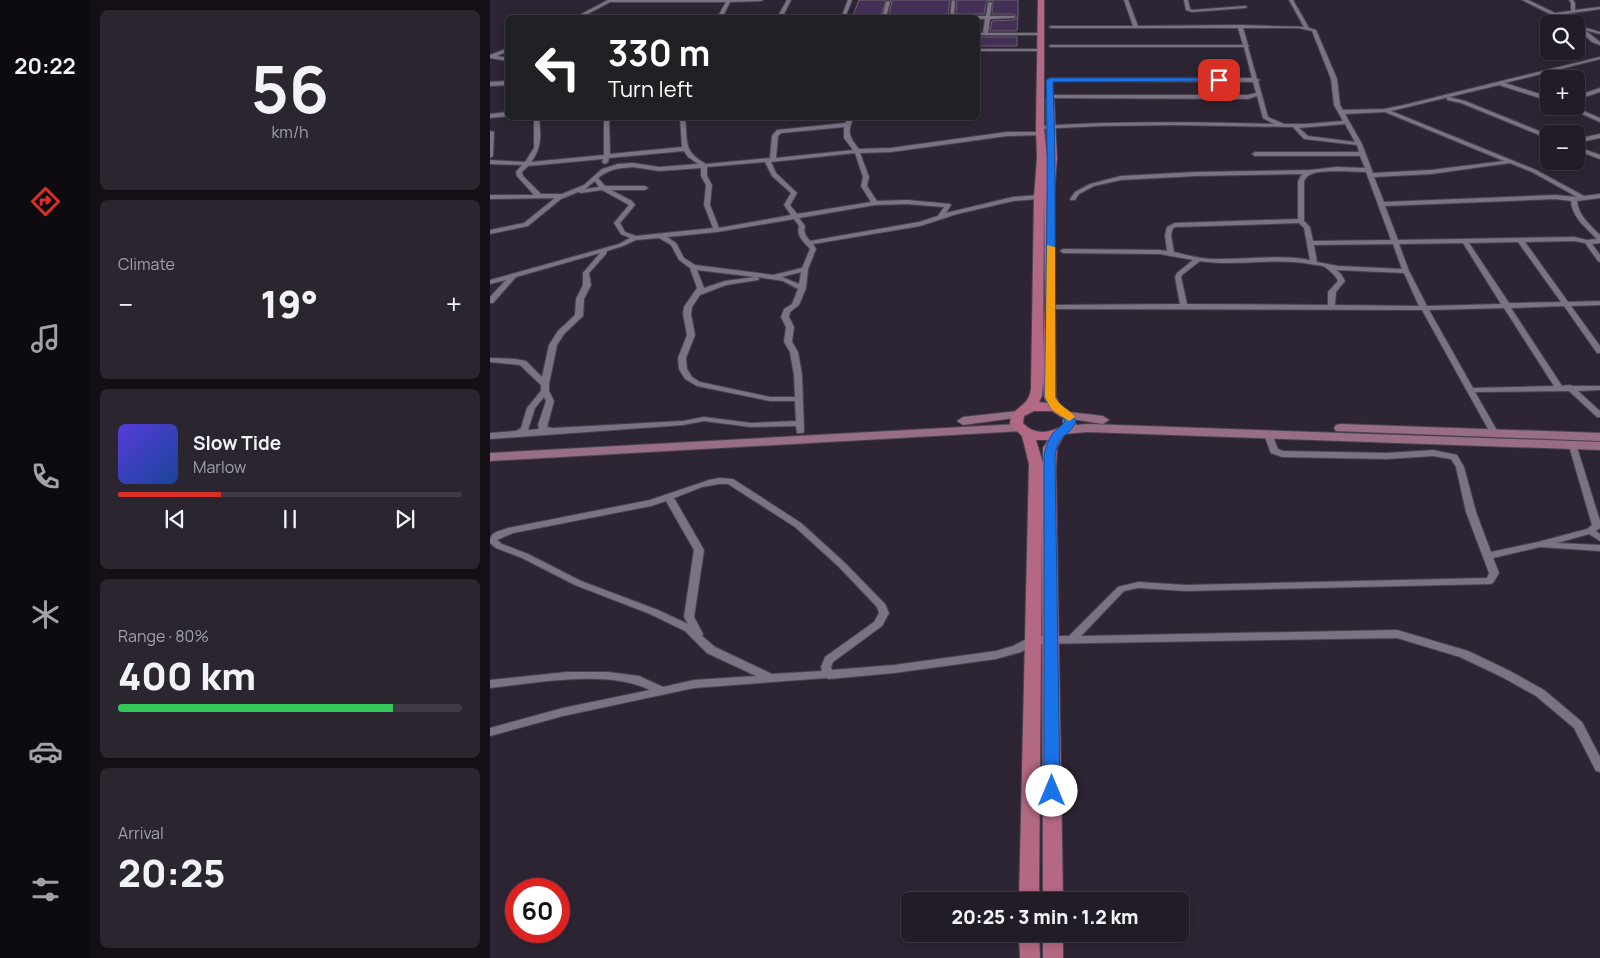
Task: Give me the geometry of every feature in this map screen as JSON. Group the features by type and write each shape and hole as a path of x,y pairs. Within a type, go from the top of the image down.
{"main road":[{"path":"1029,892 1036,464 1034,452 1023,421 1036,396 1044,308 1051,128 1051,46 1050,27 1042,0"},
{"path":"1050,0 1042,34 1041,50 1040,131 1042,158 1039,197 1050,397 1055,407"},
{"path":"490,457 1023,421 1046,406 1055,407 1069,416 1088,419 1600,437"},
{"path":"1052,892 1052,639 1049,469 1050,448 1061,432 1069,426 1069,416"},
{"path":"490,449 799,427 974,421 1023,421 1040,436 1088,428 1600,446"},
{"path":"1029,942 1030,958"},
{"path":"1053,942 1053,958"}],"street":[{"path":"722,15 729,0"},
{"path":"582,15 611,1 760,0"},
{"path":"781,15 789,0"},
{"path":"844,15 850,0"},
{"path":"1126,0 1136,27"},
{"path":"1186,0 1188,10 1192,11 1245,7"},
{"path":"1292,0 1307,28"},
{"path":"1524,0 1555,14 1600,8"},
{"path":"1571,0 1573,12"},
{"path":"953,1 953,15"},
{"path":"885,15 888,2"},
{"path":"985,34 990,3"},
{"path":"1588,10 1600,13"},
{"path":"980,17 1014,17"},
{"path":"1240,26 1257,80 1266,118 1283,125"},
{"path":"1050,27 1240,26 1307,28 1314,30 1334,79 1336,105 1343,113 1359,144 1406,270 1424,308 1495,434"},
{"path":"1585,28 1600,34"},
{"path":"1585,32 1600,44"},
{"path":"980,34 1042,34"},
{"path":"1051,46 1247,46"},
{"path":"490,58 505,50"},
{"path":"980,50 1041,50"},
{"path":"490,58 505,60"},
{"path":"1323,125 1343,113 1384,111 1600,58"},
{"path":"1050,80 1257,80"},
{"path":"490,84 505,84"},
{"path":"1500,84 1540,96"},
{"path":"1585,95 1600,90"},
{"path":"1050,97 1248,97 1260,93"},
{"path":"1443,98 1463,102 1540,133"},
{"path":"1384,111 1534,171 1582,197"},
{"path":"490,116 505,114"},
{"path":"1585,114 1600,120"},
{"path":"536,120 538,146 536,153 519,172 520,176 538,195"},
{"path":"604,170 607,153 606,120"},
{"path":"683,120 684,149 691,159 704,165"},
{"path":"850,120 847,138 857,151 866,177 864,186 875,204"},
{"path":"490,232 526,225 559,198 596,179 604,170 627,165 659,169 857,151 891,150 1051,128 1101,124 1173,123 1260,127 1323,125 1347,122"},
{"path":"490,436 683,423 704,419 751,425 799,427 798,375 794,352 788,342 790,327 785,317 788,311 795,305 802,288 805,269 813,249 810,243 801,235 800,230 802,226 797,216 787,205 794,193 777,179 770,168 771,160 776,136 779,131 848,125"},
{"path":"1295,126 1306,138 1359,144"},
{"path":"491,132 490,160 527,164 684,149"},
{"path":"1585,139 1600,136"},
{"path":"1339,143 1363,154"},
{"path":"1585,151 1600,157"},
{"path":"1255,154 1363,154"},
{"path":"1291,155 1296,172"},
{"path":"1073,199 1078,193 1092,185 1121,178 1196,174 1310,172 1336,169 1369,172 1431,172 1511,162"},
{"path":"704,165 704,176 709,185 707,205 718,230"},
{"path":"1296,172 1304,175"},
{"path":"1310,172 1304,175 1300,187 1302,204 1299,210 1301,221 1307,227 1314,263"},
{"path":"596,179 603,188 630,202 632,205 630,210 617,223 623,233 635,238"},
{"path":"573,192 603,188 645,188"},
{"path":"490,197 565,196"},
{"path":"1381,204 1555,197 1574,199 1600,196"},
{"path":"810,243 920,224 955,212 1005,201 1039,197"},
{"path":"1574,199 1573,203 1581,218 1600,240"},
{"path":"490,282 603,250 635,238 685,235 895,202 948,205 939,218"},
{"path":"1171,254 1168,235 1170,227 1175,225 1301,221"},
{"path":"674,244 685,235"},
{"path":"660,236 674,244 681,259 693,267 730,273 771,276 785,279 802,288"},
{"path":"1310,243 1574,239 1587,242 1600,240"},
{"path":"1465,240 1559,388"},
{"path":"1520,240 1568,304 1600,351"},
{"path":"1587,242 1600,260"},
{"path":"519,433 525,429 531,408 545,387 553,345 561,333 579,316 580,299 587,285 586,273 604,253 603,250"},
{"path":"1063,251 1141,251 1230,262 1273,259 1314,263 1327,267 1406,270"},
{"path":"1184,306 1178,278 1179,274 1198,259"},
{"path":"693,267 701,288 688,307 687,314 691,334 682,358 683,369 689,379 697,384 770,399 799,398"},
{"path":"1327,267 1339,275 1342,281 1332,292 1331,307"},
{"path":"700,282 725,283 805,269"},
{"path":"490,301 514,275"},
{"path":"698,293 725,283"},
{"path":"1044,308 1184,306 1424,308 1600,303"},
{"path":"490,360 523,363 545,387 550,401 542,425 543,429 550,431"},
{"path":"1552,378 1572,388 1600,415"},
{"path":"1470,390 1600,388"},
{"path":"1072,639 1121,588 1138,585 1186,588 1292,584 1490,581 1494,573 1471,512 1460,467 1454,457 1433,453 1388,456 1282,454 1274,451 1268,434"},
{"path":"1488,556 1590,531 1597,526 1573,446"},
{"path":"775,680 711,650 689,629 654,612 578,583 525,556 499,546 492,540 495,536 511,530 670,498 699,485 720,480 730,481 798,525 841,564 882,606 884,613 878,624 828,660 826,667 829,676"},
{"path":"670,498 699,550 689,617 700,639"},
{"path":"1590,531 1600,538"},
{"path":"1538,545 1600,548"},
{"path":"490,732 564,712 662,691 723,681 829,676 996,655 1017,649 1032,640 1397,634 1464,654 1540,693 1578,725 1597,755 1600,768"},
{"path":"490,684 567,676 608,676 639,680 662,691"}],"building":[{"path":"859,0 886,0 881,15 853,15"},
{"path":"890,0 950,0 948,14 933,15 889,15 892,2"},
{"path":"957,0 989,0 986,3 984,14 956,14"},
{"path":"989,0 1018,0 1018,18 1014,14 992,14 993,1"},
{"path":"1018,18 1017,31 990,31 992,21 1014,20"},
{"path":"980,37 1017,37 1017,46 980,46"}],"slow traffic":[{"path":"1050,247 1050,397 1055,407 1066,412 1069,417"}],"route":[{"path":"1052,791 1050,448 1058,434 1069,426 1070,421 1066,412 1055,407 1050,397 1049,314 1051,301 1050,197 1052,158 1050,139 1050,80 1219,80"}]}
